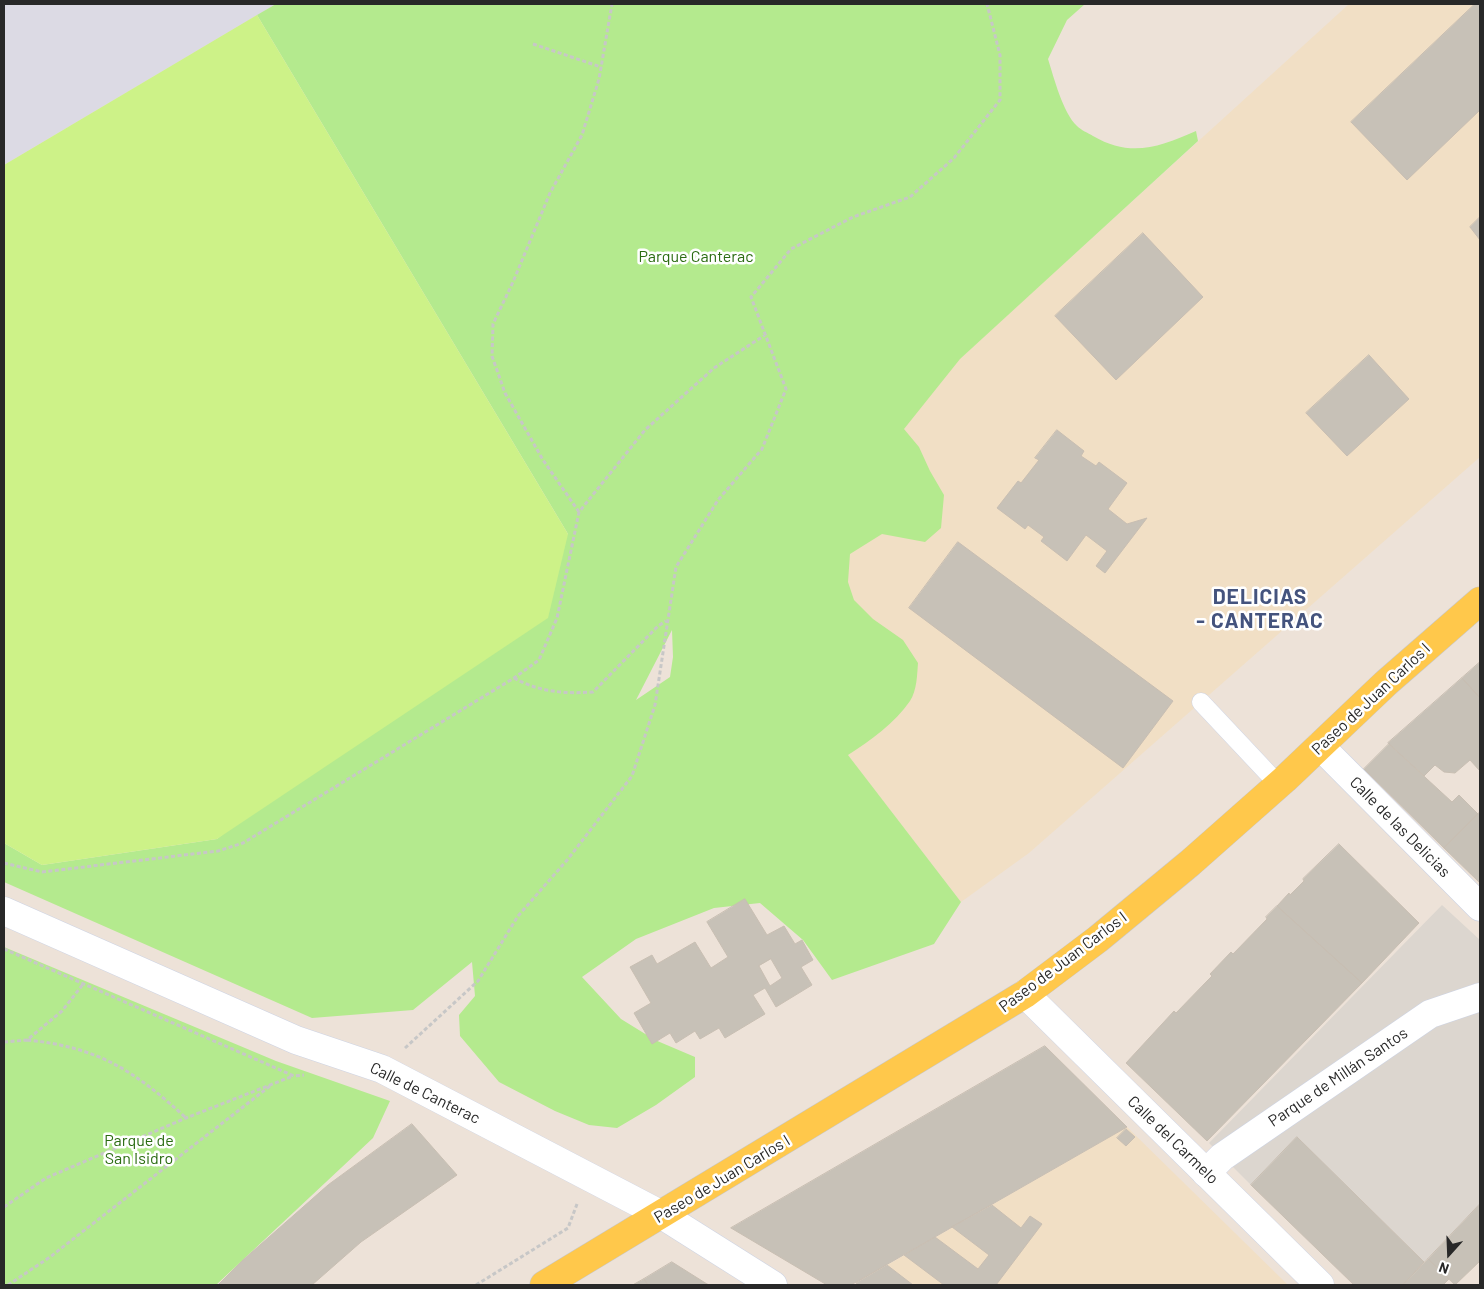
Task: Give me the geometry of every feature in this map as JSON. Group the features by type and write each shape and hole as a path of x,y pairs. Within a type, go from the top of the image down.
{"main road":[{"name":"Paseo de Juan Carlos I","path":"544,1285 662,1216 1025,994 1098,939 1278,784 1386,683 1480,600"}],"street":[{"name":"Calle de las Delicias","path":"1320,746 1480,907"},
{"name":"Calle de Canterac","path":"4,911 296,1040 382,1069 584,1173 662,1216 773,1285"},
{"name":"Calle del Carmelo","path":"1025,994 1320,1285"},
{"name":"Parque de Millán Santos","path":"1206,1173 1222,1157 1430,1014 1480,997"}],"lane":[{"path":"1201,702 1278,784"}],"path":[{"path":"579,512 543,460 505,393 492,356 493,324 513,282 550,193 582,135 601,67 612,4"},
{"path":"382,1069 478,981 518,916 568,859 632,776 655,705 676,568 718,500 762,449 786,389 751,297 791,249 853,217 910,197 954,158 1000,100 1000,55 987,4"},
{"path":"533,44 601,67"},
{"path":"4,862 42,872 218,851 243,843 514,678 539,660 556,618 579,512 644,430 714,368 765,335"},
{"path":"514,678 530,687 570,694 593,692 658,626 667,621"},
{"path":"27,1040 62,1011 84,983"},
{"path":"4,1042 27,1040 60,1043 114,1063 157,1091 186,1118"},
{"path":"4,1207 46,1178 186,1118 294,1076"},
{"path":"8,1285 50,1257 270,1086"},
{"path":"476,1285 568,1228 578,1208 577,1187 584,1173"}],"shaded area":[{"path":"4,4 276,4 4,165"},
{"path":"1349,4 1480,4 1480,457 1029,853 961,902 714,582"},
{"path":"1442,905 1480,940 1480,1204 1424,1262 1297,1138 1251,1185 1209,1143"},
{"path":"1127,1127 1288,1285 859,1285 856,1283"}],"green space":[{"name":"Parque Canterac","path":"276,4 1085,4 1067,20 1048,59 1063,104 1077,126 1107,143 1133,148 1145,148 1170,142 1196,131 1198,141 960,359 904,429 919,447 944,495 941,528 925,542 882,534 850,554 848,582 854,600 873,619 903,640 918,663 914,692 904,709 882,731 848,755 961,902 934,944 832,980 803,940 760,903 714,908 636,939 582,977 621,1019 655,1040 695,1057 695,1077 656,1105 617,1128 589,1125 555,1111 499,1082 460,1036 459,1015 475,996 472,962 413,1010 312,1018 4,882 4,843 42,865 217,839 568,534 257,15","holes":["672,630 673,657 670,677 636,700"]},
{"path":"257,15 568,534 548,618 217,839 42,865 4,843 4,165"},
{"name":"Parque de San Isidro","path":"4,947 276,1061 390,1101 373,1138 216,1285 4,1285"}],"building":[{"path":"1475,4 1480,4 1480,110 1407,180 1351,122"},
{"path":"1480,217 1480,240 1470,227"},
{"path":"1143,233 1203,297 1116,380 1055,316"},
{"path":"1369,355 1409,399 1347,456 1306,413"},
{"path":"1057,430 1084,451 1081,456 1096,466 1099,462 1127,483 1108,509 1127,524 1147,518 1105,573 1096,566 1107,551 1086,535 1067,561 1041,541 1044,537 1028,525 1025,529 997,508 1018,481 1021,483 1039,460 1035,458"},
{"path":"958,542 1173,701 1123,768 909,608"},
{"path":"1480,662 1480,698 1462,678"},
{"path":"1462,678 1480,698 1480,771 1470,760 1455,773 1444,772 1435,765 1424,776 1388,743"},
{"path":"1389,744 1452,802 1459,795 1478,814 1444,848 1364,769"},
{"path":"1480,812 1480,883 1444,848"},
{"path":"1339,844 1419,923 1362,983 1277,906"},
{"path":"745,899 767,935 784,926 795,944 802,940 813,960 801,967 812,985 776,1007 765,988 753,995 765,1014 725,1038 719,1028 700,1039 695,1031 676,1043 670,1033 652,1044 634,1013 651,1003 630,967 652,955 657,964 695,942 711,968 728,957 707,922","holes":["771,959 782,978 770,986 759,966"]},
{"path":"1277,906 1362,983 1207,1141 1126,1063 1174,1011 1176,1013 1212,976 1210,974 1231,952 1233,954 1267,919 1266,917"},
{"path":"1045,1046 1127,1127 851,1285 827,1285 731,1228"},
{"path":"412,1124 457,1175 361,1242 312,1285 218,1285 243,1260 328,1185"},
{"path":"1126,1129 1135,1137 1126,1146 1117,1138"},
{"path":"1297,1137 1424,1262 1403,1285 1354,1285 1251,1185"},
{"path":"1480,1204 1480,1261 1455,1285 1428,1259"},
{"path":"992,1205 1021,1228 1030,1216 1042,1224 996,1285 944,1285 904,1255 935,1237 978,1269 989,1255 952,1227"},
{"path":"1428,1259 1449,1279 1443,1285 1403,1285"},
{"path":"672,1262 710,1285 648,1285 644,1279"},
{"path":"887,1265 913,1285 859,1285 856,1283"},
{"path":"644,1279 648,1285 633,1285"}],"district":[{"name":"DELICIAS - CANTERAC","path":"1260,609"}]}
